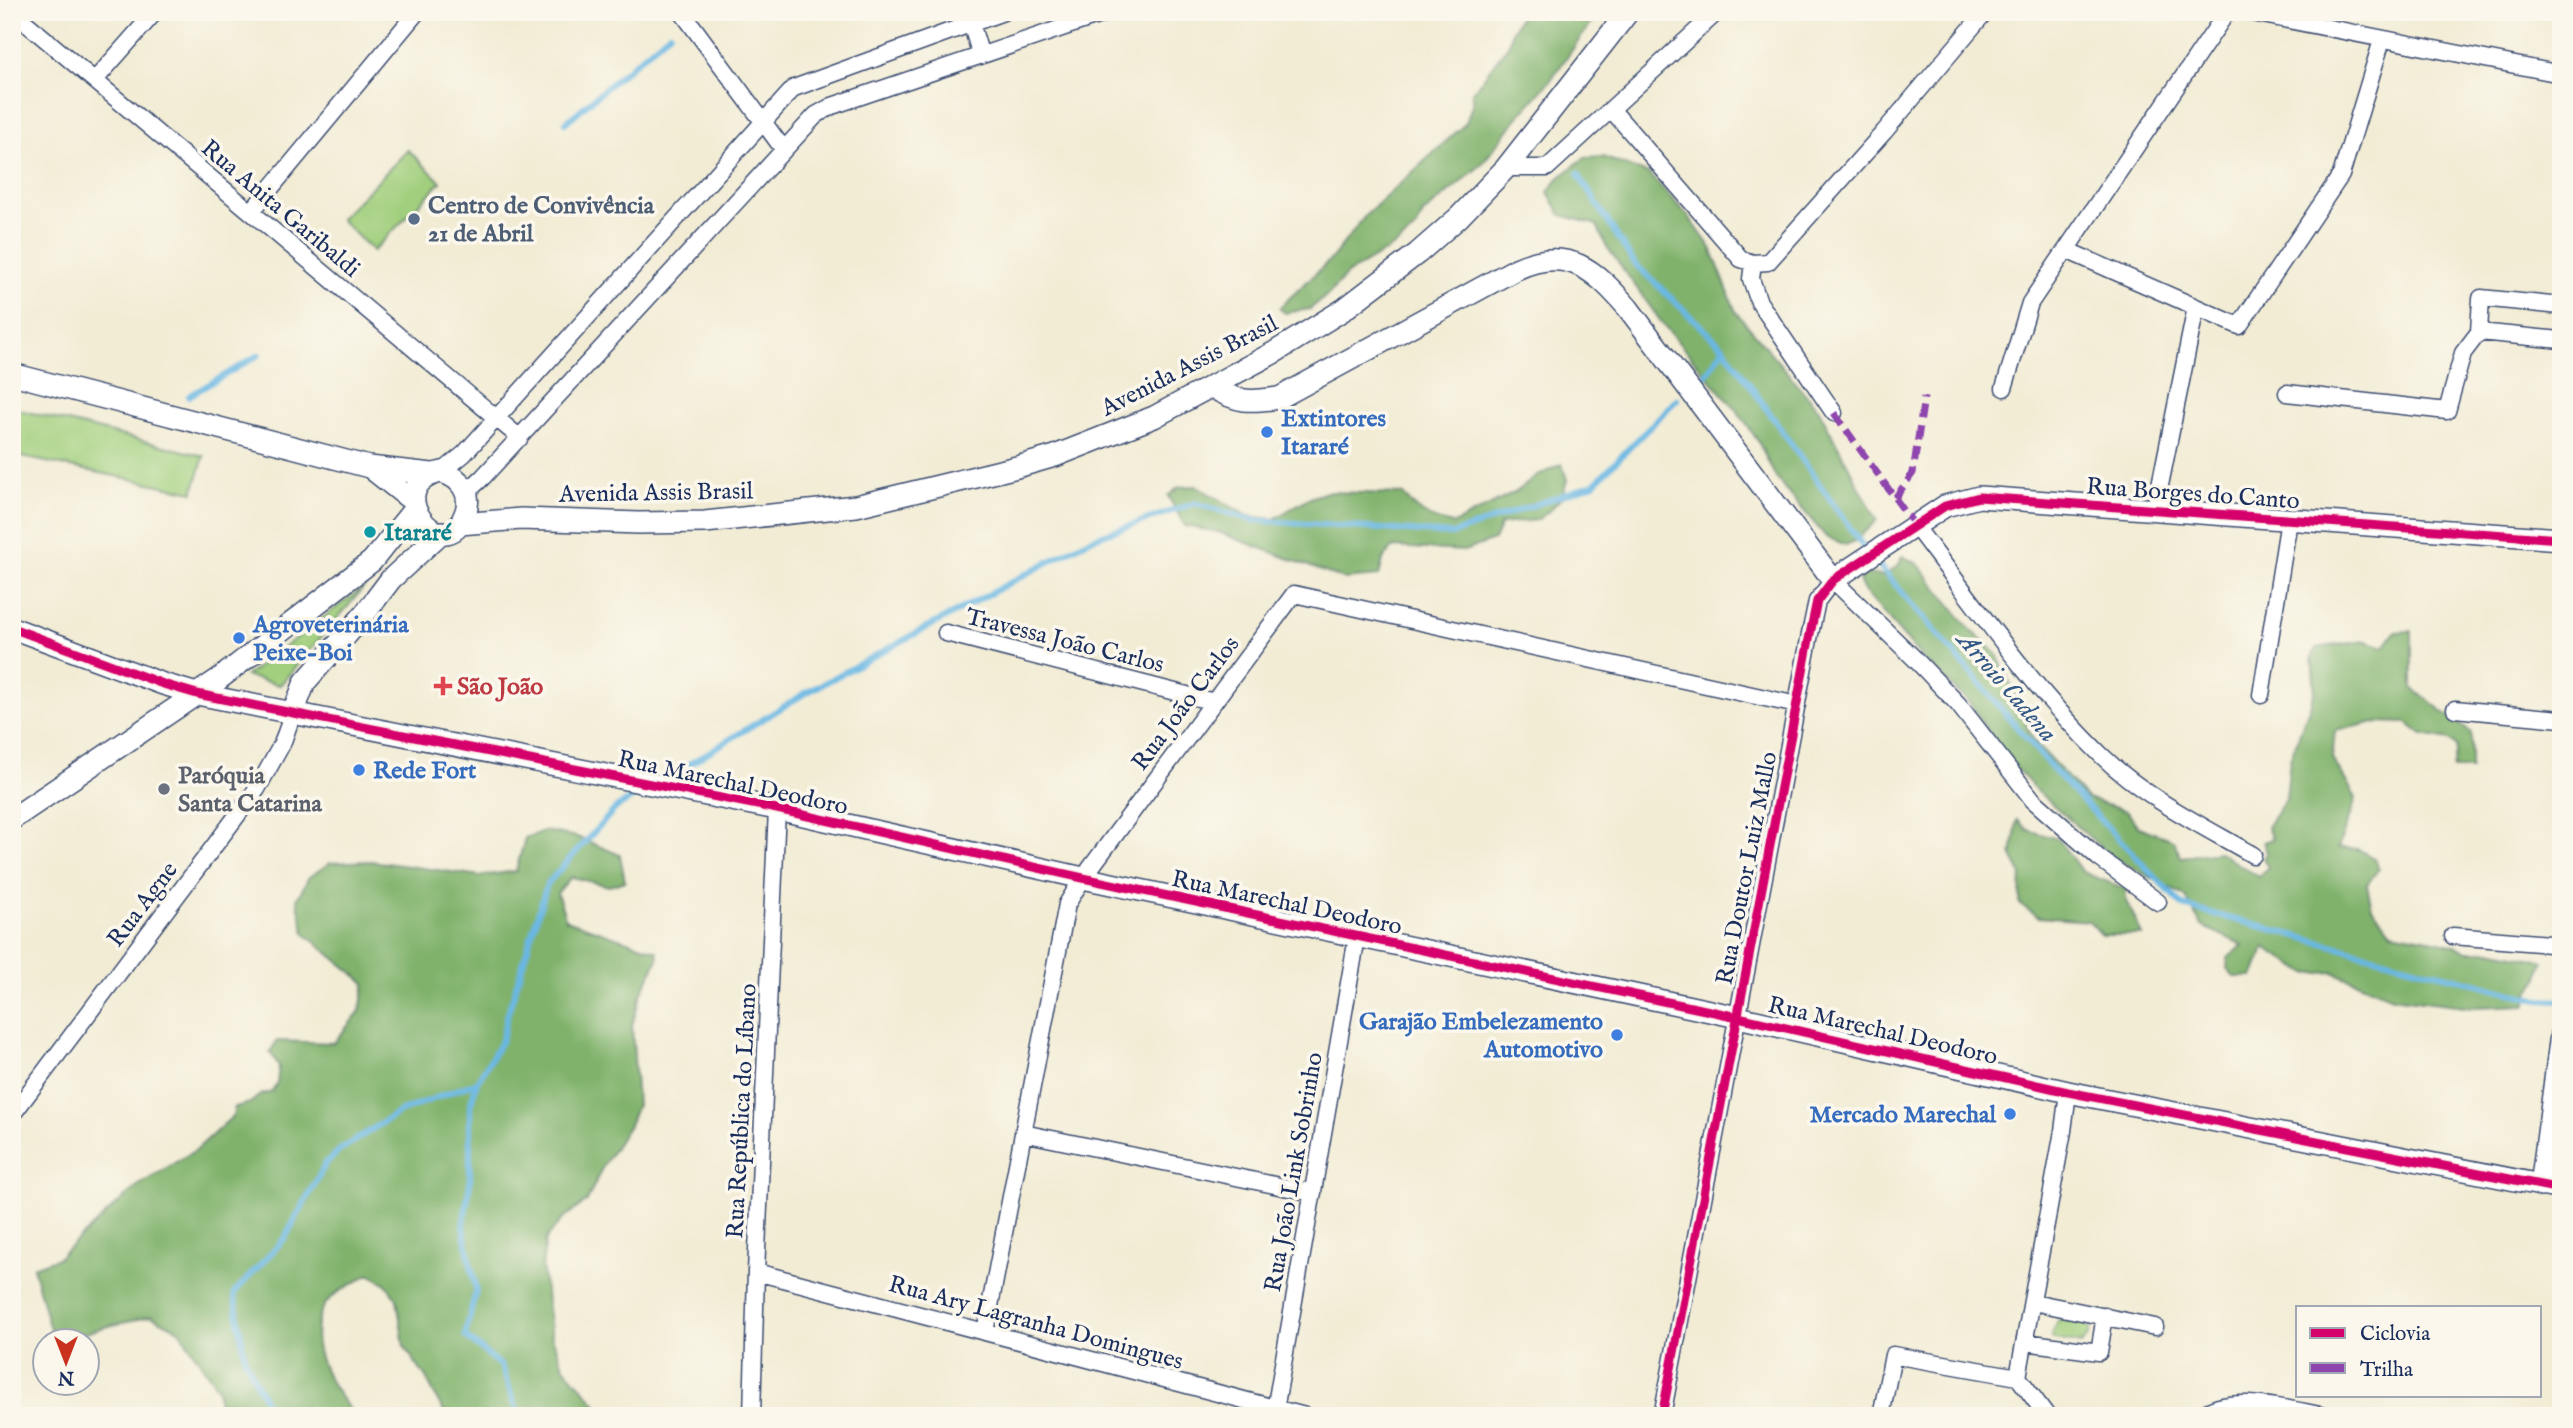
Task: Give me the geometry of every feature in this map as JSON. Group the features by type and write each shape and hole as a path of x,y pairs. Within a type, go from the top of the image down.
{"street":[{"name":"Rua Anita Garibaldi","path":"13,12 520,438"},
{"path":"95,80 155,12"},
{"path":"251,212 417,12"},
{"path":"682,12 784,150"},
{"path":"12,820 197,694 372,561 415,505 417,491 423,481 464,454 794,88 1003,12"},
{"path":"467,496 816,115 832,106 1109,12"},
{"name":"Avenida Assis Brasil","path":"451,528 521,519 705,522 856,506 946,486 1055,456 1142,422 1275,352 1343,310 1418,253 1459,217 1506,168 1628,12"},
{"path":"1506,168 1547,168 1717,12"},
{"path":"1611,109 1741,259 1753,263 1768,262 1884,132 1985,12"},
{"path":"2004,388 2030,303 2227,12"},
{"path":"2248,12 2561,74"},
{"path":"971,23 981,56"},
{"path":"2066,250 2239,326 2341,176 2382,40"},
{"path":"1212,387 1227,396 1246,402 1279,398 1523,265 1553,258 1576,264 1601,277 1839,577 1958,704 2034,800 2099,858 2158,902"},
{"path":"1753,263 1751,279 1759,302 1834,414"},
{"path":"2287,393 2447,411 2463,354 2479,332 2481,298 2561,306"},
{"path":"2155,510 2196,307"},
{"path":"2479,332 2561,340"},
{"path":"12,374 369,467 452,475 461,482 467,496 465,515 391,579 363,616 305,681 293,713"},
{"path":"369,467 415,505 423,524 431,531 451,528"},
{"name":"Avenida Assis Brasil","path":"467,496 521,519"},
{"name":"Rua Borges do Canto","path":"1839,577 1945,506 1979,497 2561,539"},
{"path":"2261,695 2289,520"},
{"path":"1915,526 2036,682 2101,755 2157,799 2253,855"},
{"name":"Rua Doutor Luiz Mallo","path":"1662,1416 1817,601 1839,577"},
{"name":"Rua João Carlos","path":"985,1332 1067,904 1083,878 1294,594 1797,705"},
{"name":"Rua Marechal Deodoro","path":"12,628 197,694 777,809 1083,878 1738,1017 2068,1092 2551,1188"},
{"name":"Travessa João Carlos","path":"946,633 1214,702"},
{"path":"2455,709 2561,719"},
{"name":"Rua Agne","path":"12,1115 257,789 282,744 293,713"},
{"name":"Rua República do Líbano","path":"752,1416 777,809"},
{"path":"2454,936 2561,945"},
{"name":"Rua João Link Sobrinho","path":"1274,1412 1357,937"},
{"path":"2551,1188 2561,1034"},
{"path":"2018,1377 2068,1092"},
{"path":"1023,1133 1313,1192"},
{"name":"Rua Ary Lagranha Domingues","path":"756,1272 1274,1412 1305,1416"},
{"path":"2032,1302 2155,1326"},
{"path":"2025,1342 2099,1352 2105,1316"},
{"path":"1881,1416 1893,1355 2018,1377 2047,1416"},
{"path":"2201,1416 2210,1408 2247,1403 2325,1416"}],"green space":[{"path":"1523,12 1599,12 1550,81 1482,164 1423,214 1416,228 1399,243 1347,274 1330,293 1310,309 1285,313 1279,308 1331,259 1366,215 1466,123 1473,101 1472,93 1509,44 1512,30"},
{"path":"408,150 441,182 373,251 340,219"},
{"path":"1603,157 1649,174 1689,217 1711,248 1736,312 1819,410 1877,520 1855,541 1846,545 1826,537 1776,478 1758,441 1738,412 1662,323 1605,244 1597,225 1561,215 1548,192 1558,179 1584,158"},
{"path":"12,408 204,456 193,492 12,455"},
{"path":"1562,464 1567,480 1562,497 1537,520 1501,524 1494,540 1464,551 1393,547 1383,560 1379,576 1343,579 1218,532 1185,526 1168,496 1179,487 1196,486 1248,516 1274,519 1307,499 1327,492 1402,494 1425,514 1454,524 1516,492 1537,476"},
{"path":"1902,556 1918,564 1969,628 1997,654 2013,690 2025,704 2026,724 2034,741 2087,799 2127,811 2138,827 2173,840 2181,857 2219,852 2259,877 2268,867 2263,858 2267,852 2263,842 2272,839 2267,827 2286,799 2290,759 2315,692 2312,657 2316,648 2366,641 2384,647 2395,632 2412,631 2412,688 2471,733 2471,769 2453,769 2457,747 2450,740 2423,735 2407,723 2375,722 2335,731 2332,758 2356,798 2338,848 2358,849 2375,859 2378,869 2367,885 2372,908 2392,932 2440,941 2468,951 2496,951 2544,961 2538,980 2527,995 2526,1005 2473,1007 2392,997 2333,972 2307,974 2265,947 2253,977 2234,977 2227,969 2228,958 2243,945 2202,926 2185,896 2111,856 2036,790 2002,753 1969,702 1925,661 1864,591 1859,581 1866,574 1884,576 1899,565"},
{"path":"366,585 280,685 246,676"},
{"path":"2017,820 2028,830 2058,839 2082,872 2126,889 2126,899 2142,935 2102,935 2089,921 2038,917 2020,904 2021,873 2012,856"},
{"path":"545,831 577,837 620,855 625,881 609,886 571,877 557,893 566,920 657,951 658,959 641,994 632,1025 637,1105 629,1125 602,1168 587,1201 563,1218 546,1239 542,1266 552,1337 564,1367 607,1416 446,1416 426,1378 404,1346 397,1299 385,1283 369,1274 328,1301 318,1320 316,1335 322,1364 329,1379 355,1416 219,1416 218,1389 179,1330 151,1316 102,1328 49,1326 33,1267 58,1258 136,1187 197,1149 233,1116 235,1107 272,1092 277,1083 279,1066 270,1052 277,1041 334,1043 360,1011 365,983 305,934 297,899 309,877 330,863 371,861 481,876 516,871 525,838"},
{"path":"2068,1316 2080,1318 2090,1329 2089,1335 2081,1344 2051,1338 2056,1323"}],"waterway":[{"path":"565,123 670,33"},
{"name":"Arroio Cadena","path":"1578,174 1634,263 1724,348 1865,549 2056,773 2183,906 2539,1000 2561,1001"},
{"path":"1705,376 1724,348"},
{"path":"189,396 259,355"},
{"path":"663,780 804,694 1091,539 1195,503 1252,520 1452,534 1594,484 1677,399"},
{"path":"519,1416 501,1366 465,1336 476,1290 463,1227 470,1183 470,1106 477,1082 502,1040 547,884 616,808 647,789"},
{"path":"272,1416 245,1359 234,1293 285,1238 326,1163 340,1150 399,1112 477,1082"}],"marked path":[{"path":"1895,498 1913,473 1924,397"},
{"path":"1834,413 1915,526"}],"cycle path":[{"path":"1662,1416 1810,634 1817,601 1833,580 1945,506 1979,497 2561,539"},
{"path":"12,628 197,694 777,809 1083,878 1738,1017 2068,1092 2561,1189"}],"place":[{"name":"Centro de Convivência 21 de Abril","path":"414,219"},
{"name":"Extintores Itararé","path":"1267,432"},
{"name":"Itararé","path":"370,532"},
{"name":"Agroveterinária Peixe-Boi","path":"239,638"},
{"name":"São João","path":"443,686"},
{"name":"Rede Fort","path":"359,770"},
{"name":"Paróquia Santa Catarina","path":"164,789"},
{"name":"Garajão Embelezamento Automotivo","path":"1617,1035"},
{"name":"Mercado Marechal","path":"2010,1114"}]}
